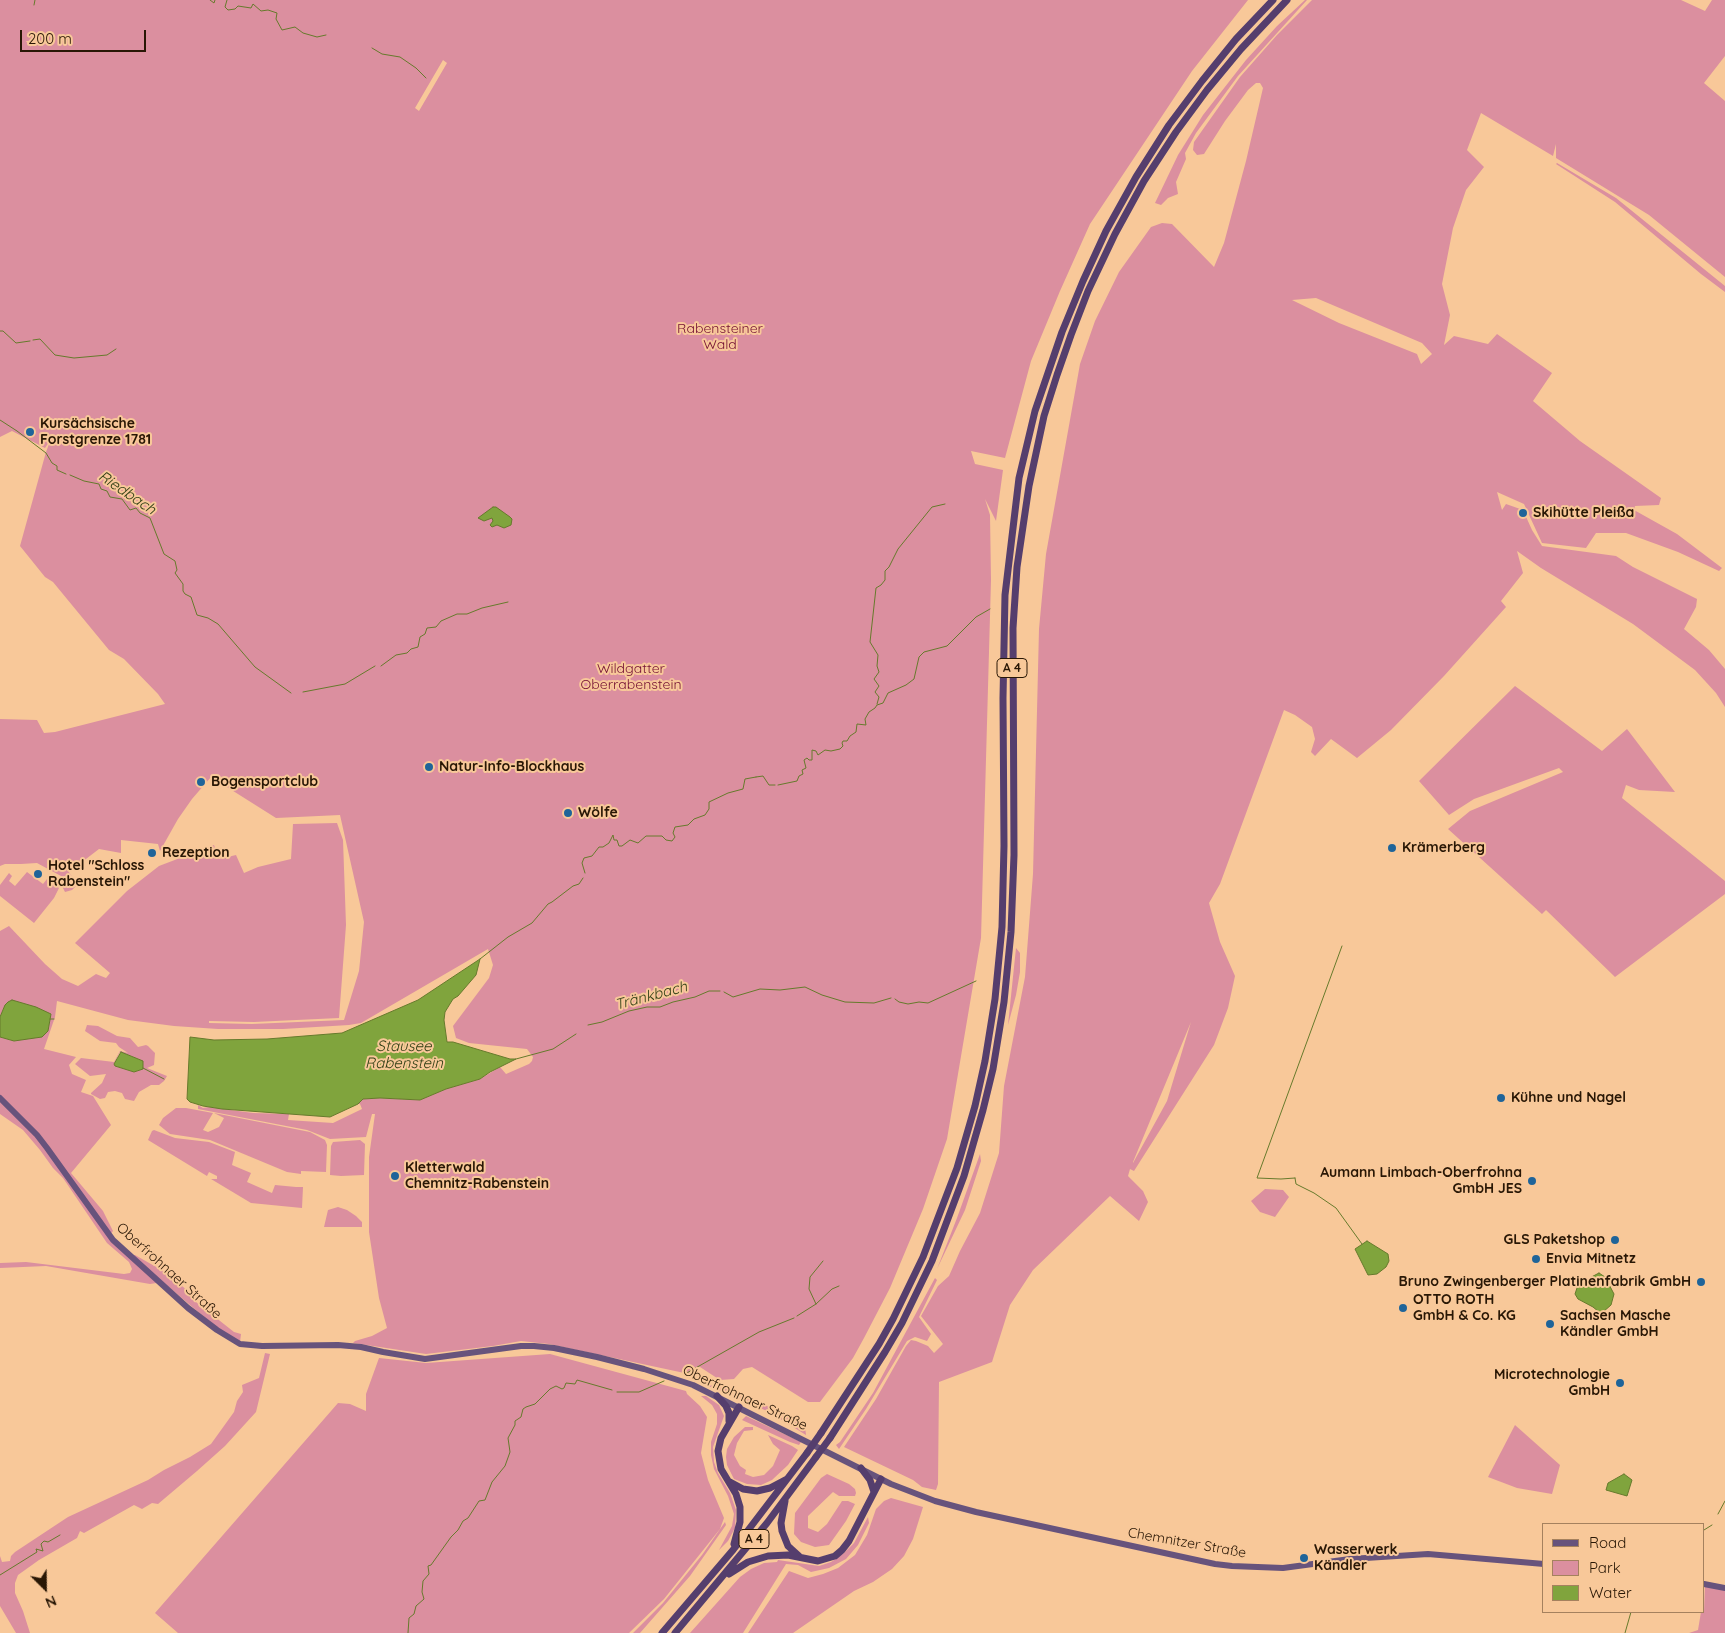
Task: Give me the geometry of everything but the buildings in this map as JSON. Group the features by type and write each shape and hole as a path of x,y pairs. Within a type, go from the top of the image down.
{"highway":[{"name":"A 4","path":"662,1633 733,1550 789,1477 821,1433 879,1344 923,1258 957,1168 975,1106 985,1061 995,999 1002,927 1004,846 1003,689 1005,594 1020,478 1035,411 1062,332 1083,280 1128,190 1169,125 1202,81 1236,39 1273,0"},
{"name":"A 4","path":"675,1633 785,1500 830,1438 885,1352 902,1323 932,1261 964,1176 984,1110 1004,1002 1011,932 1014,855 1013,628 1017,567 1029,486 1044,416 1070,335 1088,291 1115,234 1144,182 1176,132 1207,90 1286,0"},
{"path":"718,1396 726,1406 729,1421"},
{"path":"733,1550 740,1527 740,1512 736,1494 720,1465 718,1451 721,1438 738,1406"},
{"path":"861,1468 870,1480 874,1492"},
{"path":"727,1478 739,1487 757,1491 770,1488 789,1477"},
{"path":"722,1578 748,1562 761,1558 781,1555 813,1561 835,1556 849,1541 881,1478"},
{"path":"785,1500 781,1523 783,1535 791,1549 801,1558"}],"main road":[{"name":"Oberfrohnaer Straße","path":"0,1098 42,1141 113,1240 188,1308 217,1330 240,1344 262,1346 338,1345 361,1347 425,1359 521,1346 540,1346 597,1357 686,1382 718,1396 838,1457"},
{"name":"Chemnitzer Straße","path":"838,1457 926,1498 953,1507 1232,1566 1284,1568 1350,1559 1428,1554 1542,1564"},
{"path":"1705,1584 1725,1588"}],"green space":[{"name":"Rabensteiner Wald","path":"0,0 1248,0 1192,71 1090,224 1031,361 1005,458 971,451 975,464 1003,470 996,521 985,499 990,515 991,580 981,938 947,1139 923,1209 890,1288 864,1338 853,1358 820,1402 808,1402 752,1367 743,1369 734,1379 720,1380 700,1367 691,1368 689,1374 549,1344 521,1341 426,1354 353,1343 387,1328 379,1298 369,1232 369,1157 375,1114 372,1114 366,1137 330,1139 307,1130 198,1109 198,1105 203,1108 209,1107 253,1113 289,1114 288,1120 333,1123 362,1109 360,1104 358,1104 363,1099 420,1100 446,1089 480,1079 500,1067 506,1074 529,1064 533,1057 527,1049 469,1043 456,1038 453,1026 489,978 493,965 488,949 361,1023 349,1025 283,1029 218,1029 174,1026 128,1020 57,1001 55,1017 44,1049 76,1057 69,1065 72,1074 86,1080 81,1092 93,1096 111,1125 71,1173 103,1211 113,1231 108,1237 129,1257 135,1255 165,1272 188,1291 196,1302 234,1332 241,1334 240,1342 217,1328 163,1282 150,1284 46,1266 0,1268 0,1263 26,1262 124,1274 130,1273 132,1269 129,1262 107,1243 63,1178 23,1130 0,1114 0,1037 14,1041 48,1031 51,1014 5,1005 0,1017 0,931 9,926 62,979 78,986 96,974 106,978 110,973 75,943 127,891 159,866 214,845 219,859 236,855 244,873 258,867 291,859 293,824 337,823 343,840 346,925 339,1018 254,1022 209,1021 209,1023 252,1024 344,1020 359,971 364,922 340,815 276,818 211,777 178,819 160,851 158,844 121,840 121,853 99,849 69,872 77,885 72,890 65,892 61,876 37,863 5,864 0,866 0,719 37,720 44,733 55,732 165,704 158,694 124,659 109,650 53,582 45,577 20,546 51,439 45,448 12,431 0,437","holes":["443,60 447,63 419,111 415,108"]},
{"path":"1307,0 1238,76 1196,133 1185,153 1186,159 1176,182 1178,194 1168,198 1161,205 1155,203 1178,155 1203,115 1246,60 1277,26"},
{"path":"1312,0 1681,0 1705,11 1712,0 1725,0 1725,56 1704,83 1725,101 1725,277 1649,215 1556,158 1556,144 1553,156 1481,113 1467,150 1484,167 1466,190 1453,228 1442,284 1450,315 1444,345 1454,336 1488,344 1497,334 1552,373 1533,401 1580,441 1661,498 1659,505 1635,506 1634,510 1677,534 1722,568 1719,571 1678,552 1626,533 1596,533 1586,548 1542,543 1524,504 1497,492 1502,510 1506,504 1523,510 1542,546 1616,556 1633,567 1697,599 1696,607 1684,629 1709,650 1725,669 1725,707 1716,693 1695,670 1633,624 1541,568 1517,551 1523,573 1501,601 1506,607 1444,676 1391,730 1357,758 1331,739 1315,756 1311,752 1315,739 1312,727 1284,710 1220,884 1209,903 1220,942 1235,976 1228,1008 1214,1045 1134,1171 1130,1169 1128,1176 1143,1191 1148,1202 1139,1221 1110,1196 1033,1270 1010,1305 992,1362 939,1382 938,1484 936,1490 922,1487 913,1480 844,1447 876,1399 911,1340 928,1346 934,1353 943,1344 921,1316 938,1286 949,1276 980,1213 999,1153 1004,1086 1025,977 1033,874 1039,629 1046,554 1080,364 1095,321 1119,272 1151,227 1162,223 1172,224 1214,267 1224,243 1246,161 1263,88 1260,83 1256,83 1248,90 1204,154 1197,155 1193,150 1194,142 1240,77 1277,35","holes":["1316,298 1422,343 1432,354 1421,364 1417,354 1339,323 1292,300","1191,1022 1167,1101 1133,1163 1133,1162"]},
{"path":"1557,163 1616,198 1725,286 1725,292 1615,202"},
{"path":"1515,686 1602,751 1627,729 1675,792 1639,790 1626,785 1622,798 1725,881 1725,894 1615,977 1546,910 1542,914 1448,829 1470,811 1563,772 1559,768 1474,799 1449,815 1419,781"},
{"path":"27,872 43,884 47,879 59,888 54,898 34,923 0,896 0,885 9,873 12,876 9,881 15,886"},
{"path":"1016,948 1020,953 1020,972 1008,1025"},
{"path":"87,1025 98,1026 117,1036 130,1038 138,1047 148,1046 155,1053 154,1065 147,1068 167,1076 159,1085 151,1085 139,1092 134,1101 125,1099 122,1093 115,1091 108,1092 105,1098 100,1099 91,1093 102,1083 106,1074 90,1076 75,1064 81,1058 114,1062 120,1051 128,1053 116,1043 100,1041 85,1031","holes":["120,1052 143,1063 143,1069 134,1072 115,1066 114,1063"]},
{"path":"176,1108 213,1113 203,1130 208,1132 219,1127 224,1118 214,1113 310,1132 325,1140 327,1145 326,1172 301,1171 301,1174 287,1172 210,1140 170,1134 159,1125 163,1118"},
{"path":"154,1130 175,1138 209,1142 235,1152 232,1165 251,1173 247,1182 272,1193 275,1185 303,1187 302,1208 251,1203 211,1179 217,1179 217,1176 209,1172 207,1176 148,1140"},
{"path":"360,1140 365,1144 364,1175 330,1175 331,1146 333,1142"},
{"path":"980,1154 981,1161 965,1210 937,1269 957,1218"},
{"path":"1265,1189 1283,1190 1289,1197 1275,1217 1260,1212 1251,1201"},
{"path":"338,1207 356,1216 362,1222 362,1227 324,1227 328,1210"},
{"path":"935,1278 937,1280 919,1317 931,1334 927,1341 915,1337 907,1341 866,1409 839,1449 836,1445 840,1442 873,1393"},
{"path":"265,1353 270,1354 256,1412 225,1446 158,1504 152,1503 142,1509 134,1505 84,1533 80,1531 77,1538 39,1560 18,1575 15,1583 15,1593 30,1633 16,1633 0,1606 0,1556 2,1562 10,1561 11,1556 15,1552 68,1517 148,1480 211,1444 234,1412 237,1401 243,1392 242,1385 259,1378"},
{"path":"550,1354 686,1391 707,1417 701,1453 708,1480 724,1518 720,1529 664,1599 629,1633 178,1633 155,1613 338,1403 350,1404 366,1411 366,1394 379,1358 426,1363"},
{"path":"703,1384 728,1388 787,1415 805,1427 806,1435 769,1412"},
{"path":"701,1396 706,1396 719,1405 724,1416 713,1447 714,1462 730,1493 736,1510 735,1528 728,1541 719,1550 732,1526 734,1514 728,1496 714,1469 711,1455 711,1442 717,1424 717,1414 712,1405"},
{"path":"746,1416 801,1442 799,1445 790,1442 742,1420"},
{"path":"1515,1425 1560,1465 1552,1494 1517,1488 1488,1477"},
{"path":"745,1427 753,1427 753,1430 744,1431 737,1443 734,1455 740,1466 746,1470 745,1474 753,1477 764,1475 773,1466 780,1450 773,1444 768,1435 798,1450 788,1465 772,1480 761,1485 747,1484 734,1479 727,1465 727,1449 734,1437"},
{"path":"827,1474 849,1484 855,1489 855,1496 839,1496 833,1492 808,1516 808,1528 818,1532 827,1524 842,1501 855,1504 846,1521 829,1545 815,1547 801,1542 794,1534 795,1513 821,1478"},
{"path":"891,1498 923,1507 913,1539 904,1556 892,1569 873,1582 854,1591 793,1633 748,1633 789,1571 808,1578 838,1568 855,1555 867,1535 876,1509 884,1501"},
{"path":"868,1517 869,1523 858,1545 846,1559 829,1568 811,1572 798,1565 786,1564 743,1633 690,1633 740,1577 751,1569 764,1563 777,1562 778,1560 819,1566 831,1562 854,1543"},
{"path":"725,1522 726,1525 690,1576 640,1633 633,1633 663,1603 702,1555"},
{"path":"1705,1584 1725,1588 1725,1633 1689,1633 1698,1630 1701,1613 1705,1613"}],"water":[{"path":"493,507 496,507 512,519 511,525 504,528 497,525 492,527 490,525 493,521 492,518 484,521 478,518"},
{"name":"Stausee Rabenstein","path":"480,959 476,975 458,996 453,999 445,1012 444,1020 447,1042 516,1059 480,1079 446,1089 420,1100 363,1099 358,1104 330,1117 222,1109 203,1106 190,1102 187,1099 190,1037 214,1040 267,1039 342,1033 418,1000"},
{"path":"12,1000 36,1007 51,1014 48,1031 42,1037 14,1041 0,1037 0,1017 5,1005"},
{"path":"121,1052 143,1061 143,1069 134,1072 115,1066 114,1064"},
{"path":"1367,1241 1388,1254 1389,1261 1386,1267 1377,1274 1368,1275 1355,1249"},
{"path":"1599,1273 1605,1277 1614,1294 1611,1305 1603,1312 1599,1312 1578,1299 1575,1294 1580,1283"},
{"path":"1624,1474 1632,1480 1627,1496 1606,1490 1608,1483"}],"waterway":[{"path":"34,5 35,0"},
{"path":"210,0 214,3 215,0"},
{"path":"227,0 225,7 228,10 235,9 238,6 251,8 253,4 261,11 268,10 277,13 276,19 282,30 295,27 303,33 317,37 326,35"},
{"path":"372,48 382,54 400,57 426,78"},
{"path":"0,331 3,331 16,343 30,341"},
{"path":"33,340 40,339 55,355 74,358 107,355 116,349"},
{"name":"Riedbach","path":"0,420 46,453 52,463 57,466 57,470 66,474"},
{"name":"Riedbach","path":"70,475 84,481 99,484 101,489 107,491 110,497 122,499 130,510 136,508 140,513 150,518 164,554 175,561 177,570 175,573 183,584 183,591 191,597 197,615 208,618 218,624 255,667 291,693"},
{"path":"877,704 879,697 875,692 879,686 874,679 879,672 877,666 878,655 870,642 876,588 885,580 885,571 898,549 932,507 945,504"},
{"name":"Riedbach","path":"381,666 396,655 407,653 411,649 418,647 420,637 425,634 427,628 436,627 441,621 457,614 467,614 482,608 508,602"},
{"path":"778,785 797,781 799,776 803,774 802,770 806,768 804,760 807,758 812,760 812,750 816,751 818,755 825,750 840,749 843,746 843,741 847,741 856,732 857,724 866,725 865,719 869,712 877,705 883,703 888,693 914,679 919,657 924,652 947,646 976,617 990,609"},
{"name":"Riedbach","path":"303,692 345,684 375,666"},
{"path":"756,777 763,776 769,785 775,785"},
{"path":"585,873 582,863 584,858 592,856 599,847 609,843 613,835 614,840 617,840 619,846 630,840 638,843 646,836 662,836 666,840 672,841 675,837 673,833 675,827 688,825 694,819 705,815 709,809 709,802 728,793 743,789 745,779 756,777"},
{"path":"480,959 508,937 532,923 548,904 573,886 579,884 583,878"},
{"path":"1295,1178 1257,1178 1342,946"},
{"name":"Tränkbach","path":"895,999 908,1004 928,1003 976,981"},
{"name":"Tränkbach","path":"724,992 733,997 760,989 780,990 805,987 822,995 845,1002 874,1003 891,998"},
{"name":"Tränkbach","path":"588,1025 602,1022 629,1011 647,1007 660,1007 709,991 720,991"},
{"name":"Tränkbach","path":"516,1059 553,1049 576,1034"},
{"path":"143,1068 164,1079"},
{"path":"1295,1178 1296,1184 1314,1193 1336,1208 1362,1244"},
{"path":"816,1304 809,1289 810,1277 823,1261"},
{"path":"797,1316 816,1304 832,1289 839,1286"},
{"path":"685,1374 759,1332 794,1318"},
{"path":"408,1633 409,1618 414,1614 416,1606 424,1599 422,1592 423,1581 429,1574 428,1566 431,1565 463,1521 468,1518 479,1501 485,1500 492,1482 505,1466 510,1452 508,1438 515,1425 515,1421 521,1417 523,1409 535,1404 550,1389 556,1386 562,1389 566,1383 575,1384 577,1380 612,1390"},
{"path":"617,1392 639,1392 664,1381"},
{"path":"1718,1514 1725,1501"},
{"path":"1705,1529 1712,1525"},
{"path":"0,1575 37,1552 36,1549 43,1551 41,1544 44,1541 48,1542 60,1535"},
{"path":"1625,1633 1631,1613"}],"place":[{"name":"Kursächsische Forstgrenze 1781","path":"30,432"},
{"name":"Skihütte Pleißa","path":"1523,513"},
{"name":"Natur-Info-Blockhaus","path":"429,767"},
{"name":"Bogensportclub","path":"201,782"},
{"name":"Wölfe","path":"568,813"},
{"name":"Krämerberg","path":"1392,848"},
{"name":"Rezeption","path":"152,853"},
{"name":"Hotel \"Schloss Rabenstein\"","path":"38,874"},
{"name":"Kühne und Nagel","path":"1501,1098"},
{"name":"Kletterwald Chemnitz-Rabenstein","path":"395,1176"},
{"name":"Aumann Limbach-Oberfrohna GmbH JES","path":"1532,1181"},
{"name":"GLS Paketshop","path":"1615,1240"},
{"name":"Envia Mitnetz","path":"1536,1259"},
{"name":"Bruno Zwingenberger Platinenfabrik GmbH","path":"1701,1282"},
{"name":"OTTO ROTH GmbH & Co. KG","path":"1403,1308"},
{"name":"Sachsen Masche Kändler GmbH","path":"1550,1324"},
{"name":"Microtechnologie GmbH","path":"1620,1383"},
{"name":"Wasserwerk Kändler","path":"1304,1558"}],"park label":[{"name":"Wildgatter Oberrabenstein","path":"631,678"}]}
